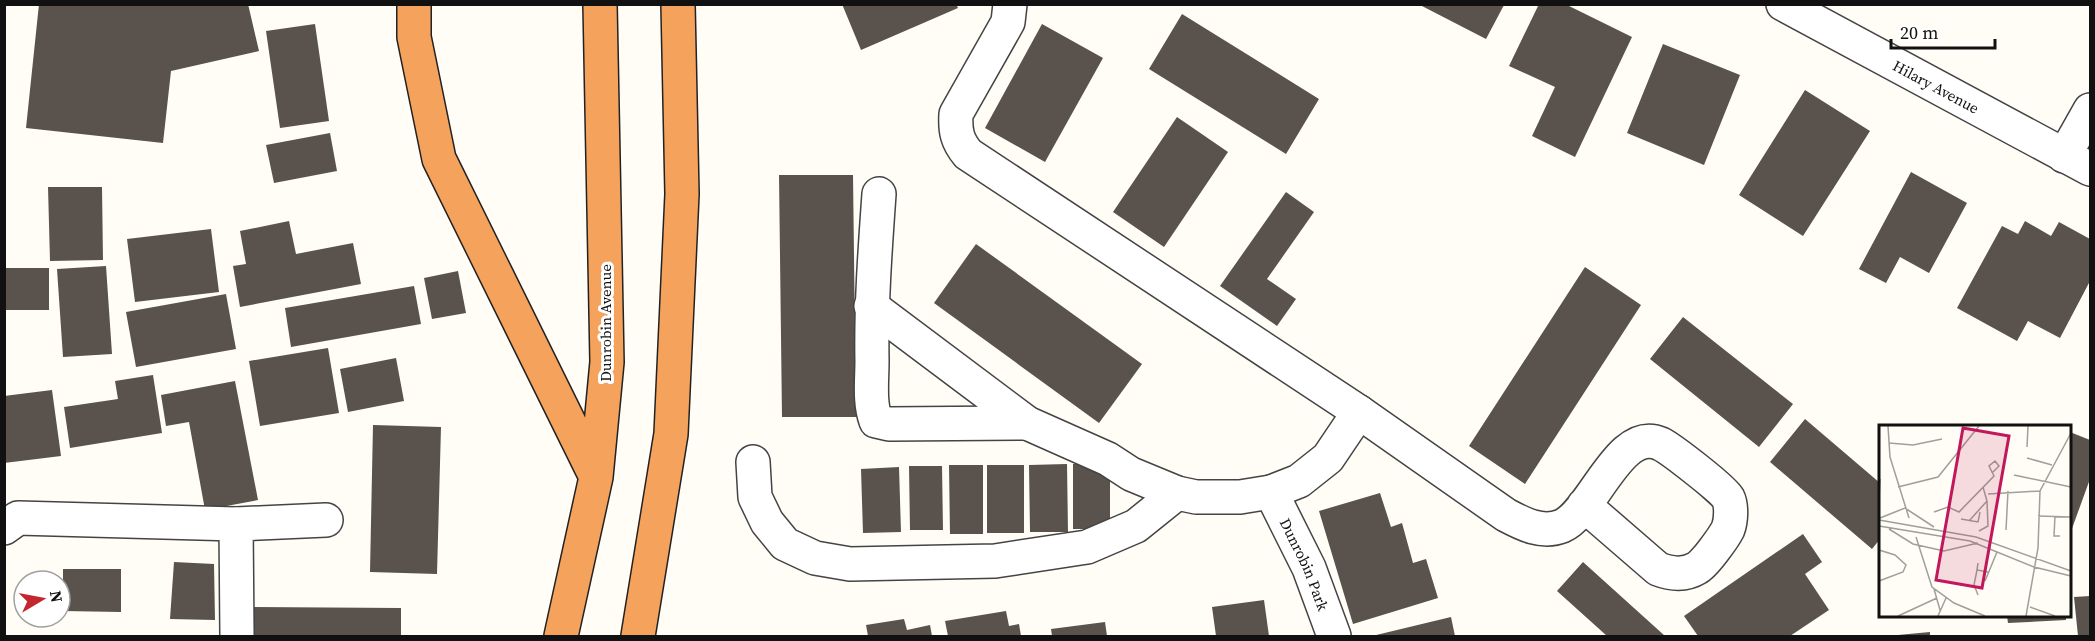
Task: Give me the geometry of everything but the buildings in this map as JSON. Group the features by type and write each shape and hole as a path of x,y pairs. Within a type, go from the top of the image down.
{"highway":[{"path":"414,4 414,37 439,159 596,477"},
{"name":"Dunrobin Avenue","path":"561,636 596,477 607,363 600,4"},
{"path":"638,636 671,434 682,194 678,4"}],"street":[{"path":"1010,4 1008,22 956,114 955,129 959,143 968,154 1359,412 1506,515 1526,525 1544,528 1561,526 1574,518 1584,505"},
{"name":"Hilary Avenue","path":"1783,4 2077,162"},
{"path":"2077,162 2091,110"},
{"path":"879,194 872,306 872,397 876,421 889,424 1027,423"},
{"path":"872,306 1027,423 1108,459 1131,474 1177,493 1196,497 1240,497 1271,492 1299,481 1328,458 1359,412"},
{"path":"753,462 755,497 767,522 784,544 815,558 850,564 995,561 1087,547 1136,526 1177,493"},
{"name":"Dunrobin Park","path":"1271,492 1309,568 1334,636"},
{"path":"4,528 18,518 236,524 326,520"},
{"path":"236,524 237,636"}]}
